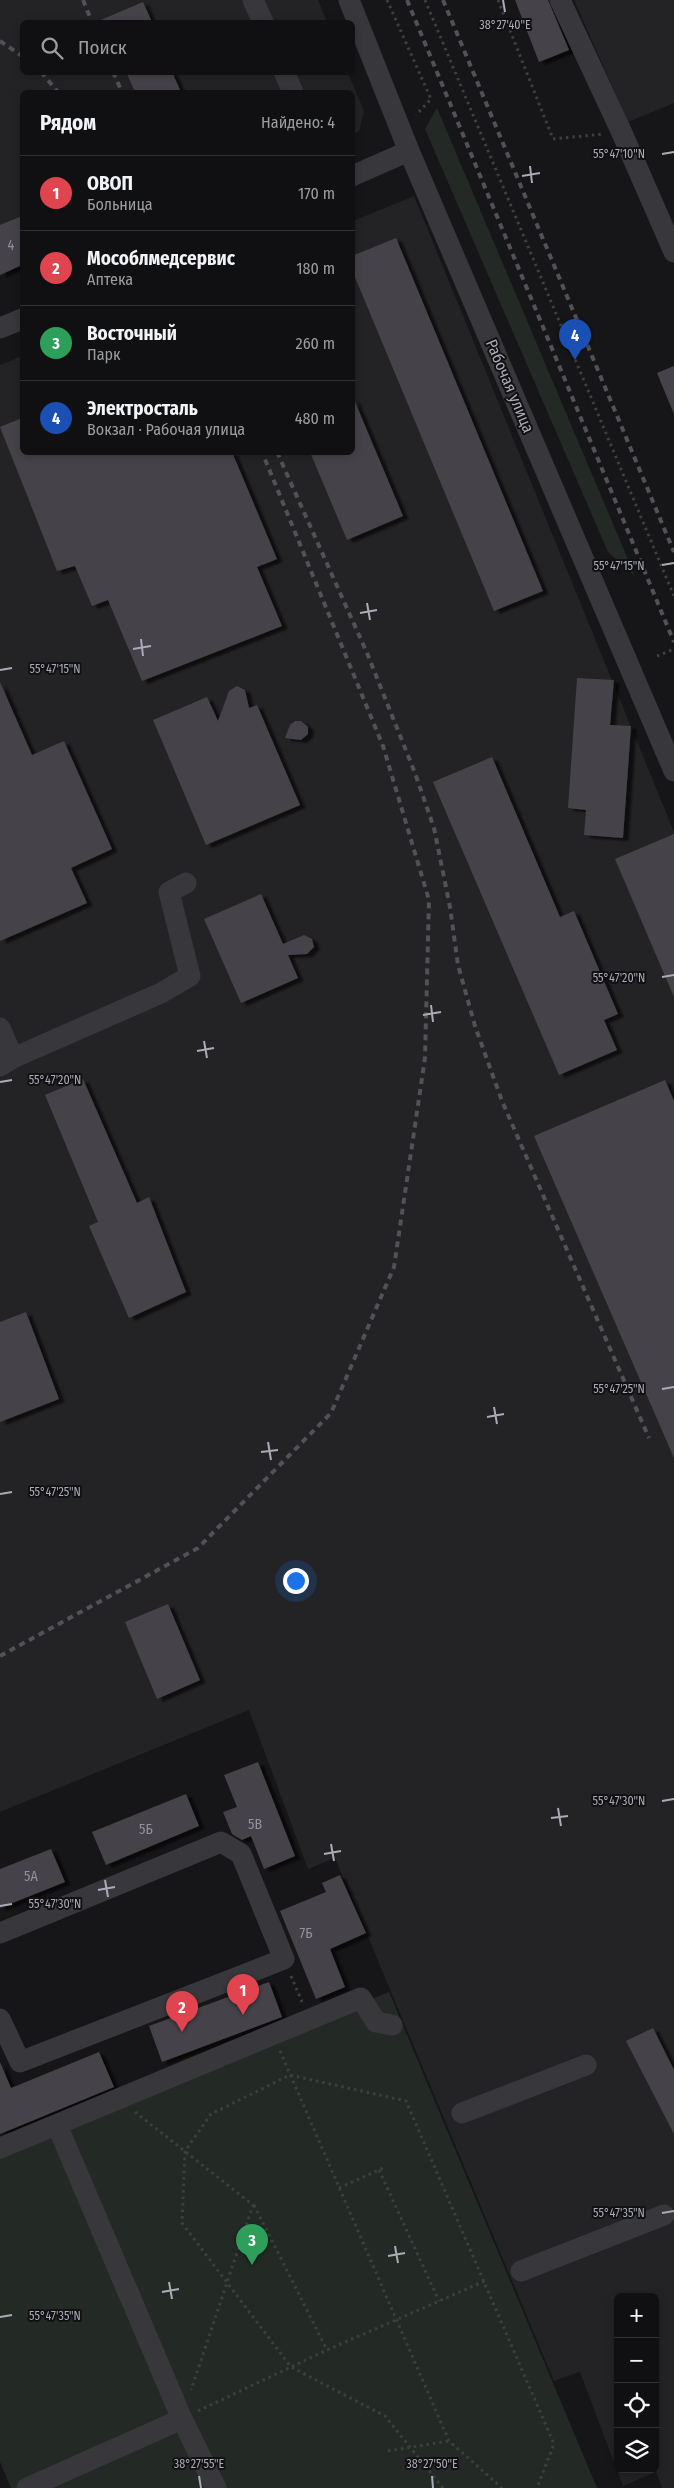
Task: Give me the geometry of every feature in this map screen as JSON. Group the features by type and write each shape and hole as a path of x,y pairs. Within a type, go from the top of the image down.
{"street":[{"path":"253,0 262,20"},
{"name":"Рабочая улица","path":"349,0 409,151 674,771"},
{"path":"560,0 622,132 674,252"},
{"path":"285,75 292,90"},
{"path":"355,175 409,151"},
{"path":"0,328 20,320"},
{"path":"0,1028 6,1062 161,993 190,976 169,892 186,883"},
{"path":"0,1933 221,1842 241,1854 284,1959 20,2062 0,2019"},
{"path":"0,2148 361,1998 376,2022 392,2025"},
{"path":"462,2113 586,2065"},
{"path":"57,2125 182,2418 216,2488"},
{"path":"521,2271 664,2215"},
{"path":"27,2488 182,2418"}],"path":[{"path":"387,0 431,99 415,116"},
{"path":"425,0 674,596"},
{"path":"498,0 553,139 622,132"},
{"path":"657,656 674,649"},
{"path":"284,1959 309,2020"},
{"path":"272,2034 450,2441 502,2488"},
{"path":"443,2488 385,2416 291,2367 182,2223 185,2151 211,2114 290,2075 406,2101 554,2444 537,2488"},
{"path":"118,2099 253,2205 327,2350"},
{"path":"339,2188 383,2168"},
{"path":"379,2170 439,2301"},
{"path":"182,2418 253,2205"},
{"path":"182,2418 327,2350 485,2281"},
{"path":"388,2451 411,2449 450,2441"}],"shaded area":[{"path":"0,0 318,0 326,20 20,20 20,75 349,75 364,111 359,131 355,133 355,90 20,90 20,266 0,275"},
{"path":"574,0 674,0 674,103 628,122"},
{"path":"437,108 635,576 608,552 425,129"},
{"path":"414,196 674,832 674,2488 662,2488 656,2473 659,2473 659,2293 614,2293 614,2462 580,2372 582,2371 554,2381 335,1858 308,1869 249,1710 0,1812 0,365 20,357 20,455 355,455 355,220"},
{"path":"389,1992 597,2488 11,2488 0,2462 0,2150"},
{"path":"618,2473 654,2473 623,2486"}],"building":[{"path":"515,0 548,0 569,50 539,62"},
{"path":"143,2 151,20 101,20"},
{"path":"127,75 173,75 180,90 134,90"},
{"path":"20,217 20,266 0,275 0,225"},
{"path":"396,238 543,591 494,611 355,277 355,255"},
{"path":"674,366 674,414 657,373"},
{"path":"355,402 403,516 347,540 311,455 355,455"},
{"path":"20,419 20,455 233,455 277,559 257,567 282,626 142,681 108,600 92,606 75,566 57,571 0,427"},
{"path":"577,678 614,680 610,725 631,726 623,838 584,835 586,810 568,808"},
{"path":"0,682 32,755 64,741 112,849 71,868 87,903 0,941"},
{"path":"237,686 245,690 249,708 257,705 300,805 206,845 153,720 207,697 218,721 229,691"},
{"path":"295,721 301,721 308,727 308,734 301,740 285,738 290,725"},
{"path":"492,757 560,917 574,911 618,1014 604,1020 617,1050 559,1075 433,782"},
{"path":"674,834 674,997 615,859"},
{"path":"261,894 283,944 304,935 312,939 314,947 307,954 288,955 298,978 241,1003 204,919"},
{"path":"83,1079 137,1203 149,1197 186,1292 129,1318 89,1226 98,1222 45,1095"},
{"path":"665,1080 674,1101 674,1458 534,1136"},
{"path":"26,1312 59,1399 0,1422 0,1322"},
{"path":"168,1604 200,1680 157,1699 125,1622"},
{"path":"258,1762 295,1856 264,1869 251,1836 242,1840 232,1834 223,1812 237,1807 224,1775"},
{"path":"186,1794 199,1826 106,1865 92,1832"},
{"path":"51,1849 65,1882 0,1908 0,1869"},
{"path":"340,1875 366,1933 330,1949 345,1987 316,1999 280,1911 326,1892 322,1883"},
{"path":"269,1982 282,2017 162,2062 149,2026"},
{"path":"653,2028 674,2070 674,2134 626,2041"},
{"path":"99,2052 114,2087 0,2134 0,2062 11,2088"}],"railway":[{"path":"83,0 91,20"},
{"path":"407,0 674,642"},
{"path":"443,0 674,552"},
{"path":"0,41 20,55"},
{"path":"44,75 56,90"},
{"path":"114,75 121,90"},
{"path":"0,1656 198,1548 331,1413 394,1267 425,1058 429,900 383,746 263,455"},
{"path":"278,455 367,653 415,773 434,828 450,907 458,965 475,1026 502,1101 649,1438"}],"place":[{"name":"Электросталь","path":"575,360"},
{"name":"ОВОП","path":"243,2015"},
{"name":"Мособлмедсервис","path":"182,2032"},
{"name":"Восточный","path":"252,2265"}]}
